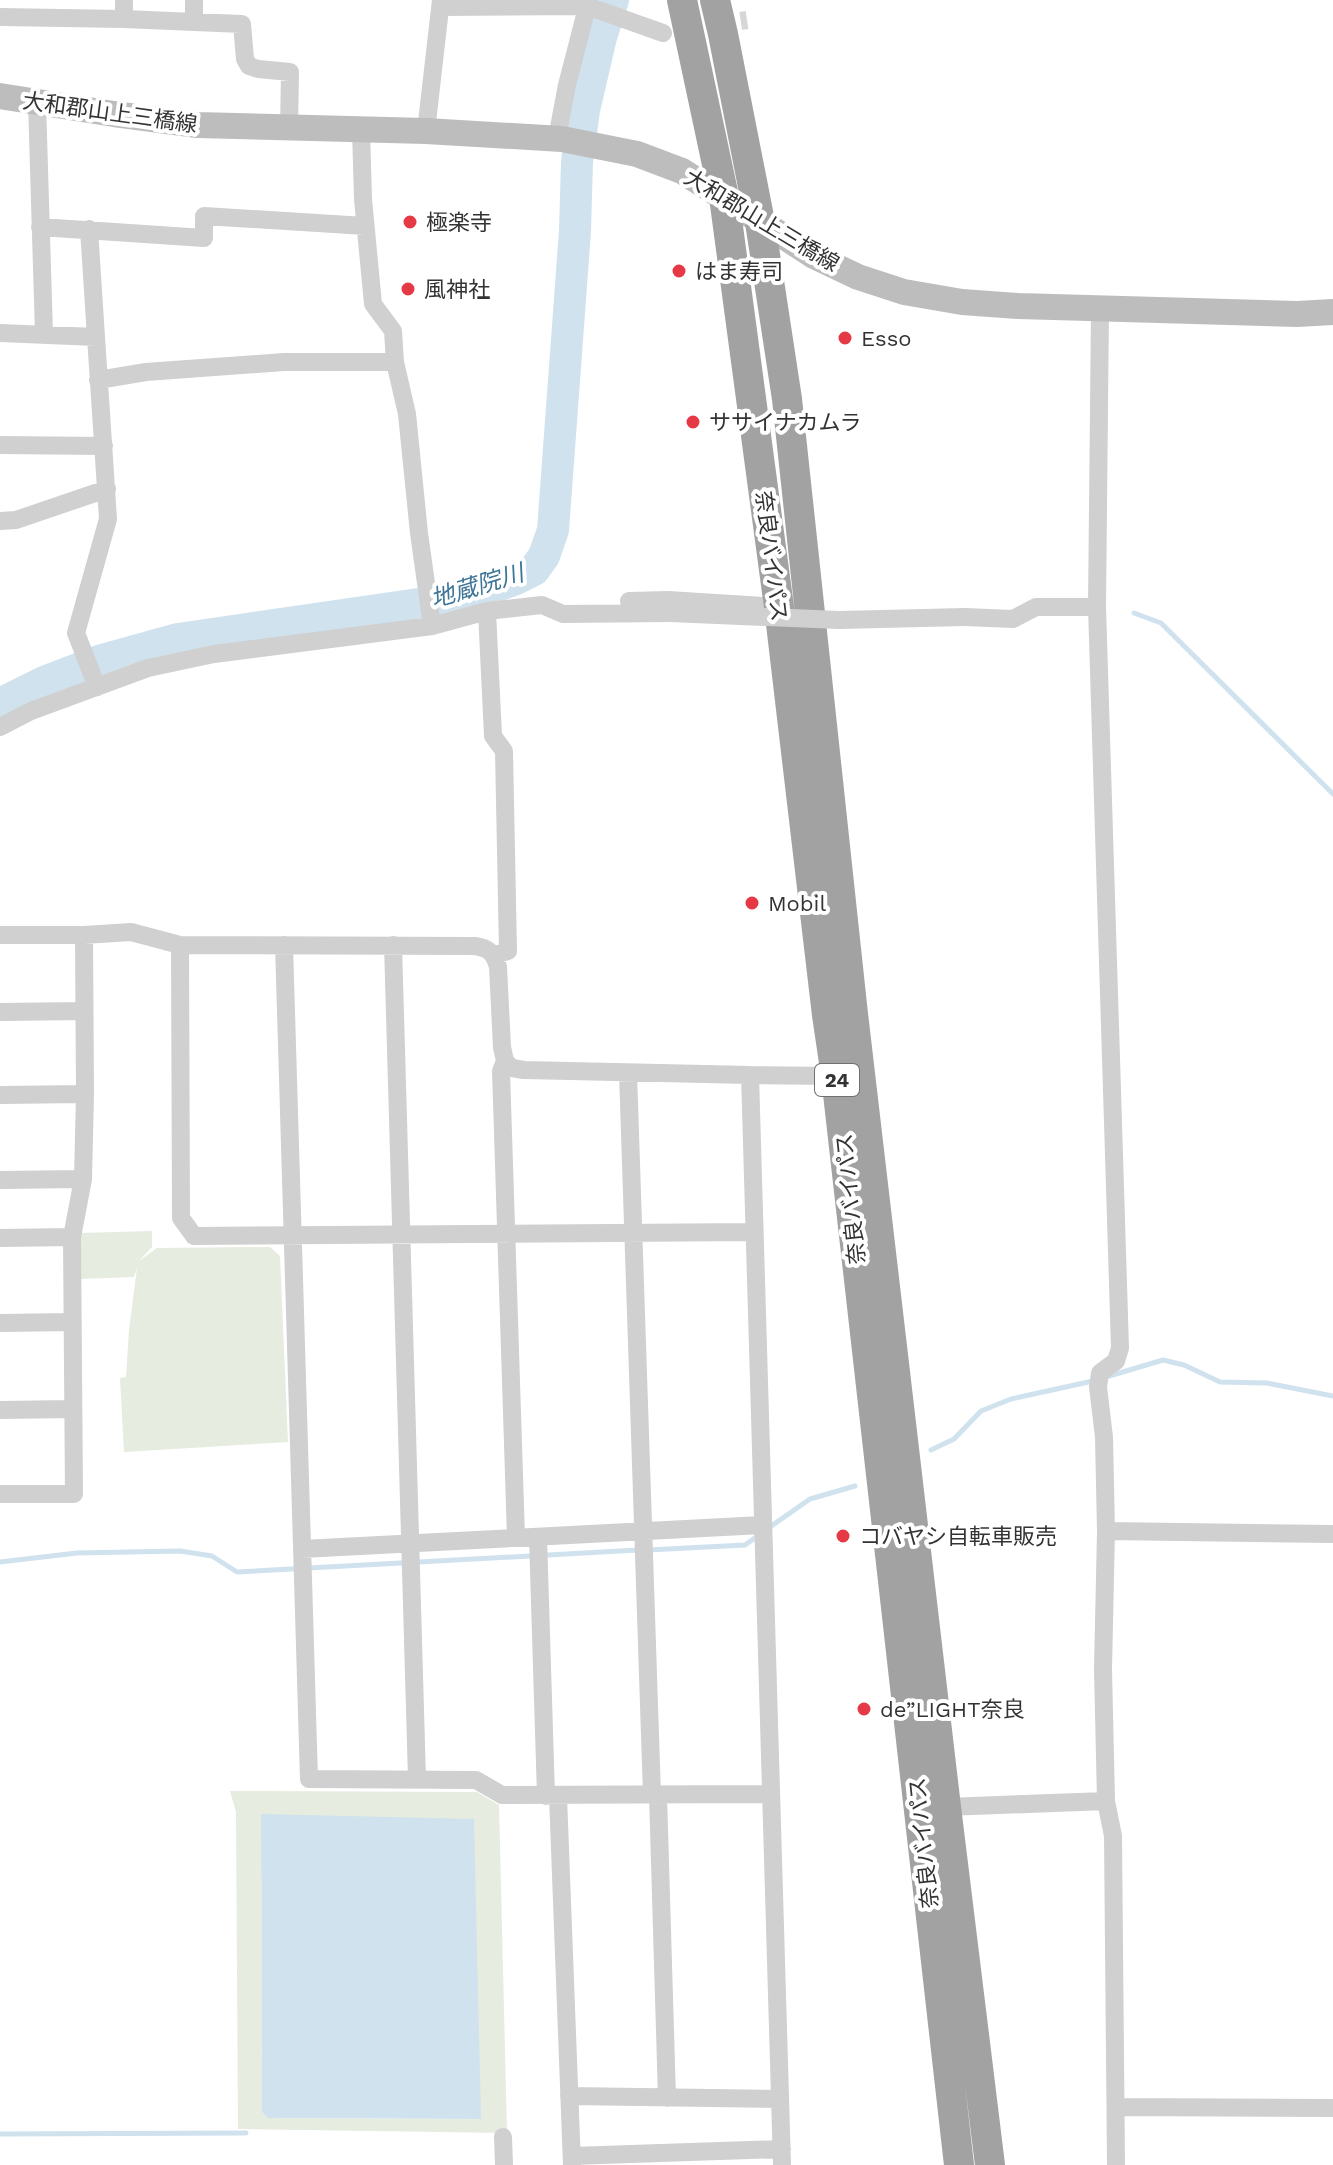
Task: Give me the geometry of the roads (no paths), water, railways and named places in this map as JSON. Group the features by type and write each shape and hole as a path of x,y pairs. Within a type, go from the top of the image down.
{"highway":[{"name":"奈良バイパス","path":"682,0 724,197 779,607 836,1076 959,2165"},
{"name":"奈良バイパス","path":"715,0 760,222 787,399 853,1014 990,2165"}],"main road":[{"name":"大和郡山上三橋線","path":"0,96 197,125 426,131 560,138 599,145 637,154 682,171 814,256 858,277 904,292 962,302 1100,309 1297,314 1333,312"}],"street":[{"path":"194,0 194,22"},
{"path":"426,131 442,3 591,5 663,33"},
{"path":"560,138 567,85 591,5"},
{"path":"0,17 124,10 194,22 242,24 245,59 249,66 290,72 289,129"},
{"path":"37,102 44,334"},
{"path":"361,130 365,226 373,304 393,331 395,362 407,414 432,622"},
{"path":"40,227 204,238 204,216 365,226"},
{"path":"89,229 108,519 76,633 96,684"},
{"path":"1100,309 1097,607 1120,1348 1116,1361 1099,1380 1106,1531 1103,1669 1106,1801 1113,1836 1116,2165"},
{"path":"0,333 96,337"},
{"path":"98,380 146,372 284,362 395,362"},
{"path":"0,445 104,446"},
{"path":"0,521 16,520 107,489"},
{"path":"0,727 96,684 148,668 214,654 487,611 542,605 668,600 779,607"},
{"path":"542,605 563,614 670,613 839,620 1013,619 1036,607 1097,607"},
{"path":"487,611 493,736 504,751 505,766 508,951 495,955"},
{"path":"0,935 131,932 180,945 475,946 486,948 495,955 502,1047 505,1061 512,1068 836,1076"},
{"path":"0,1494 74,1494 72,1237 83,1179 84,935"},
{"path":"180,945 181,1218 194,1236 754,1232"},
{"path":"284,945 309,1779 476,1780 502,1795 771,1794"},
{"path":"393,945 417,1779"},
{"path":"0,1012 84,1011"},
{"path":"505,1061 501,1071 516,1537"},
{"path":"628,1073 643,1531 667,2098"},
{"path":"538,1537 572,2160 782,2157 750,1075"},
{"path":"0,1095 85,1094"},
{"path":"0,1180 83,1179"},
{"path":"0,1238 72,1237"},
{"path":"0,1323 72,1322"},
{"path":"0,1410 73,1409"},
{"path":"302,1549 762,1525"},
{"path":"1106,1531 1333,1534"},
{"path":"946,1807 1106,1801"},
{"path":"569,2096 780,2099"},
{"path":"1116,2107 1333,2108"},
{"path":"503,2137 504,2165"}],"water":[{"path":"261,1814 474,1819 481,2119 268,2118 262,2112"}],"waterway":[{"name":"地蔵院川","path":"0,704 44,682 99,661 178,639 453,599 492,588 534,570 544,556 553,530 575,231 577,162 584,110 613,0"},
{"path":"1134,613 1161,623 1333,794"},
{"path":"1106,1377 1163,1360 1184,1365 1220,1382 1267,1383 1333,1396"},
{"path":"931,1450 954,1439 981,1411 1011,1399 1093,1381"},
{"path":"767,1529 810,1499 855,1486"},
{"path":"648,1550 745,1545 759,1535"},
{"path":"0,1562 77,1553 180,1551 212,1556 237,1572 638,1550"},
{"path":"0,2134 246,2133"}],"tunnel":[{"path":"714,25 747,20"}],"place":[{"name":"極楽寺","path":"410,222"},
{"name":"はま寿司","path":"679,271"},
{"name":"風神社","path":"408,289"},
{"name":"Esso","path":"845,338"},
{"name":"ササイナカムラ","path":"693,422"},
{"name":"Mobil","path":"752,903"},
{"name":"コバヤシ自転車販売","path":"843,1536"},
{"name":"de”LIGHT奈良","path":"864,1709"}]}
